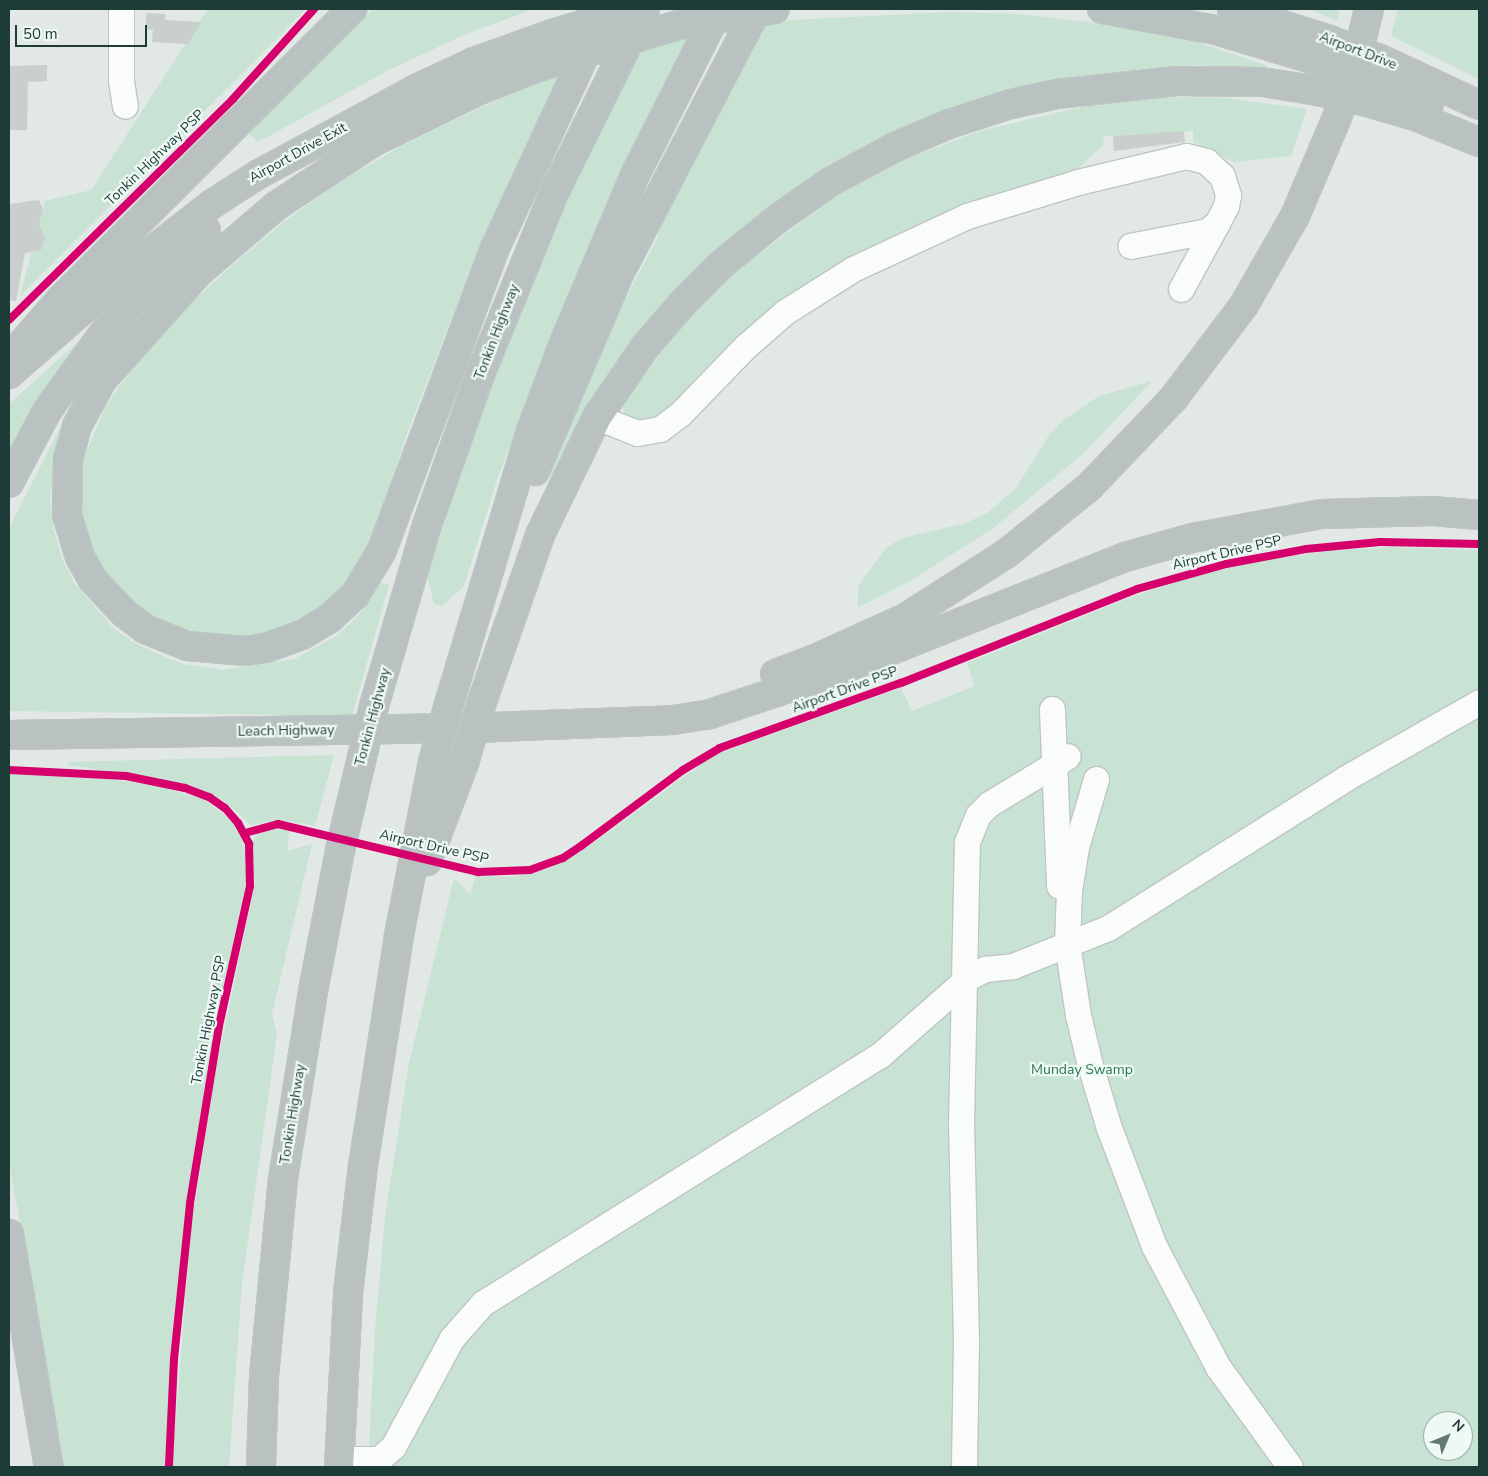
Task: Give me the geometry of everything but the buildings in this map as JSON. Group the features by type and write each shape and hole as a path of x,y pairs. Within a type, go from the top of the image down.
{"highway":[{"path":"9,358 61,299 352,9"},
{"path":"608,9 575,71 495,248 450,363 388,536 365,582 344,605 317,626 285,642 246,651 188,646 145,629 124,613 93,580 80,557 67,515 68,460 77,426 102,380 198,272 276,206 374,142 482,89 538,67 678,25 775,9"},
{"name":"Airport Drive Exit","path":"9,374 139,261 204,210 259,174 424,85 552,34 633,9"},
{"name":"Tonkin Highway","path":"261,1467 264,1376 283,1179 313,991 341,846 374,706 427,525 491,346 555,191 645,9"},
{"path":"340,1463 348,1293 363,1166 399,934 433,762 465,644 532,428 564,342 635,175 719,9"},
{"path":"465,644 579,364 619,274 757,9"},
{"path":"1102,9 1326,51"},
{"name":"Airport Drive","path":"1232,9 1326,51 1373,80 1479,105"},
{"path":"562,723 707,695 815,659 870,635 956,587 1007,553 1070,504 1130,447 1173,399 1248,298 1314,174 1355,67 1369,9"},
{"path":"399,934 464,763 482,702 540,535 597,417 645,347 722,264 776,220 830,182 895,147 949,124 1011,104 1085,90 1176,81 1262,82 1313,90 1373,80 1479,131"},
{"path":"1373,80 1415,116 1479,142"},
{"path":"9,483 69,377 132,300 192,241 329,135"},
{"path":"562,723 673,720 710,714 831,674 1125,557 1192,538 1322,514 1433,511 1479,515"},
{"name":"Leach Highway","path":"9,735 562,723"},
{"path":"9,1234 49,1467"},
{"path":"9,1323 49,1467"}],"street":[{"path":"120,9 121,81 125,106"},
{"path":"597,417 637,433 660,429 680,414 746,346 785,312 853,269 967,216 1078,182 1186,156 1206,161 1222,176 1228,194 1217,222 1181,289"},
{"path":"1130,246 1198,236 1217,222"},
{"path":"340,1463 379,1459 394,1447 452,1338 483,1303 879,1056 964,982 985,969 1012,966 1108,928 1346,778 1479,702"},
{"path":"1052,709 1061,760 1059,887 1076,1007 1108,1128 1154,1246 1218,1367 1290,1467"},
{"path":"964,1467 966,1341 961,1124 967,842 970,829 990,804 1061,760"},
{"path":"1068,944 1069,892 1076,847 1096,779"}],"green space":[{"path":"208,9 306,9 20,296 45,201 91,190"},
{"path":"373,9 534,9 466,34 391,69 258,142 247,132"},
{"path":"1309,9 1340,9 1337,21"},
{"path":"1398,9 1479,9 1479,79 1391,36"},
{"path":"949,12 1017,14 1095,23 1197,42 1266,65 1266,70 1197,65 1056,82 764,213 556,479 546,477 604,339 658,237 658,223 762,24 792,20"},
{"path":"689,38 565,305 498,477 464,586 442,606 434,604 427,576 463,466 496,371 570,195 638,50"},
{"path":"559,75 485,233 406,436 383,512 364,556 342,594 310,620 247,641 190,637 127,604 83,544 76,475 106,406 132,368 182,312 229,268 285,221 342,181 403,145 526,86"},
{"path":"1176,97 1225,98 1307,109 1291,156 1234,162 1193,142 1193,131 1104,136 1103,145 1075,171 1016,188 884,244 666,414 643,421 626,419 622,402 695,310 741,267 845,190 898,162 980,131 1112,100"},
{"path":"77,343 80,347 9,464 9,404"},
{"path":"1152,381 1084,453 992,529 910,581 857,608 859,585 886,548 902,538 963,524 986,514 1016,488 1048,437 1062,421 1099,396"},
{"path":"60,428 64,430 50,495 53,526 62,559 75,584 111,626 133,642 158,654 184,664 223,670 294,659 338,635 358,616 380,582 389,585 352,716 9,711 9,528"},
{"name":"Munday Swamp","path":"1393,547 1479,550 1479,1467 368,1467 375,1330 385,1217 409,1063 454,878 470,894 476,876 514,877 550,868 585,849 714,755 901,688 912,711 975,686 967,663 1134,596 1192,577 1254,562 1327,551"},
{"path":"334,755 315,826 280,820 251,825 224,801 193,786 68,765 68,762"},
{"path":"9,774 109,779 154,785 204,799 233,822 246,850 247,880 221,997 194,1154 176,1304 165,1467 65,1467 9,1163"},
{"path":"280,829 290,830 287,851 312,844 272,1014 277,1034 242,1284 229,1467 172,1467 191,1229 215,1075 255,883 252,841 259,833"}],"cycle path":[{"name":"Tonkin Highway PSP","path":"9,320 233,99 314,9"},
{"name":"Airport Drive PSP","path":"245,833 278,824 478,872 530,870 563,858 683,770 720,748 901,683 1137,589 1226,564 1306,549 1380,542 1479,544"},
{"name":"Tonkin Highway PSP","path":"9,770 126,776 185,788 209,797 225,808 238,823 249,844 250,886 219,1026 190,1204 174,1359 169,1467"}]}
